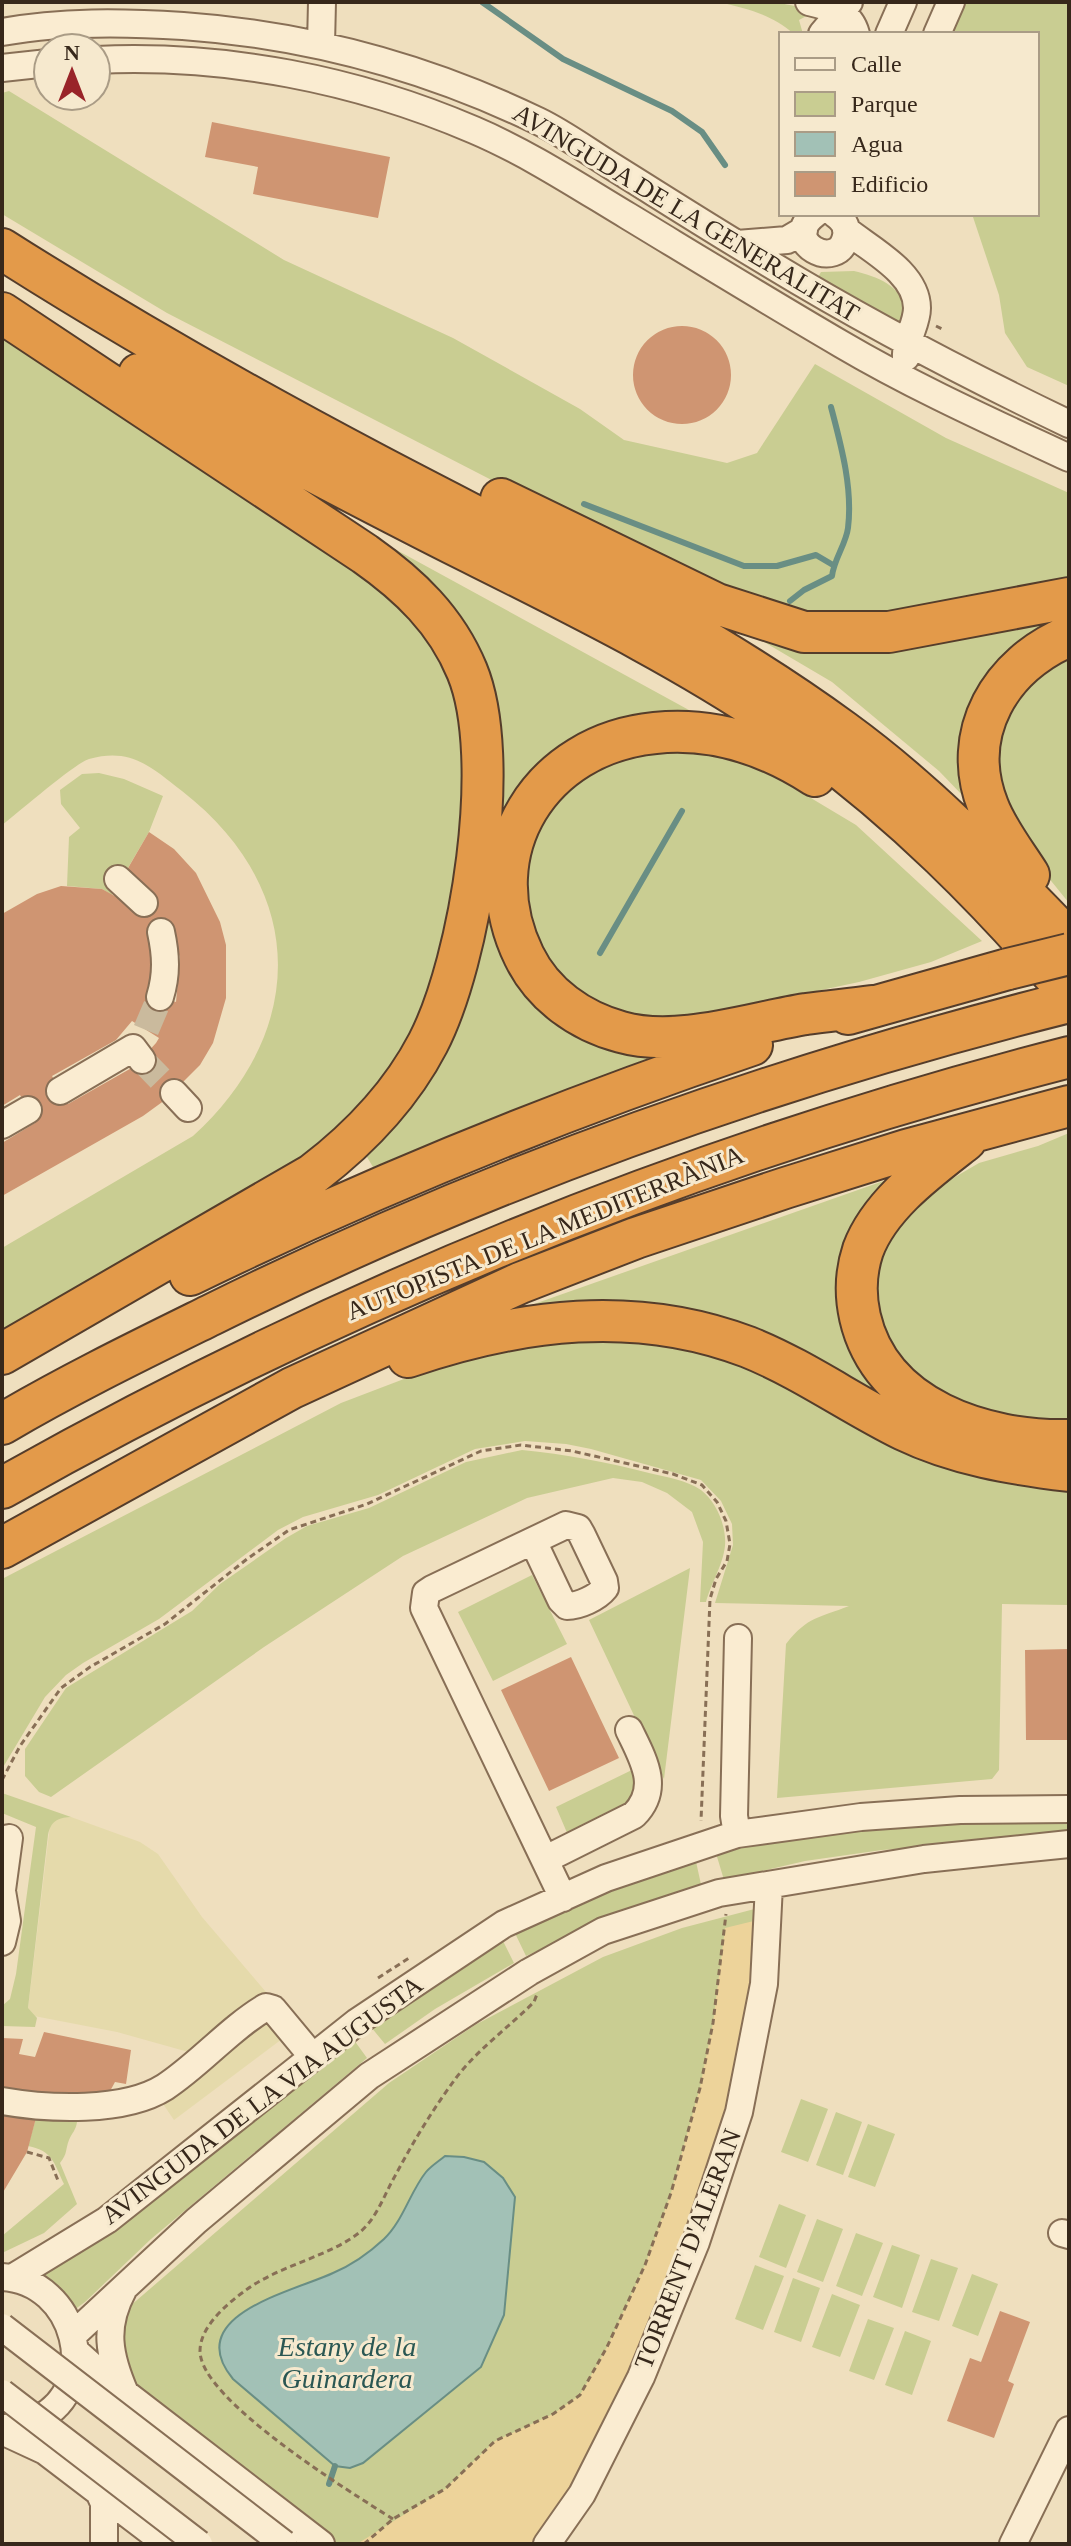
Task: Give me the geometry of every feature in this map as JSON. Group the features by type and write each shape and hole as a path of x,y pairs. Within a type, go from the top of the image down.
{"highway":[{"path":"2,249 144,337 243,393 618,590 761,674 845,732 923,795 961,829 1069,939"},
{"path":"2,290 240,432 631,634 718,684 798,737 873,795 963,876 1012,926 1060,1001 877,1052 697,1110 567,1159 413,1221 276,1283 92,1373 2,1424"},
{"path":"2,313 385,567 416,595 450,637 468,673 479,713 484,761 476,857 465,930 447,996 427,1045 400,1088 341,1151 313,1174 2,1354"},
{"path":"243,393 417,456 674,584 745,614 804,632 889,632 1069,598"},
{"path":"1069,636 1042,649 1015,670 988,710 979,741 979,774 989,809 1069,939"},
{"path":"872,1006 702,1034 659,1036 623,1033 591,1021 566,1007 544,987 528,964 514,934 506,901 506,868 525,812 543,788 565,768 592,751 625,739 655,733 688,733 751,743 789,759 862,807 1012,926"},
{"path":"2,1372 251,1245 439,1161 636,1084 872,1006 1069,954"},
{"name":"AUTOPISTA DE LA MEDITERRÀNIA","path":"2,1488 258,1352 482,1252 618,1198 768,1145 963,1084 1069,1057"},
{"path":"2,1548 292,1388 520,1283 651,1233 800,1183 981,1128 1069,1106"},
{"path":"981,1128 903,1194 875,1228 864,1249 859,1268 857,1288 862,1327 879,1364 908,1394 929,1408 975,1428 1000,1434 1069,1440"},
{"path":"153,1462 287,1409 392,1362 449,1343 551,1322 595,1320 642,1322 711,1335 785,1364 904,1430 942,1446 982,1458 1069,1471"}],"street":[{"path":"321,45 322,2"},
{"path":"809,2 851,5"},
{"path":"890,32 903,2"},
{"path":"938,32 951,2"},
{"path":"824,32 851,5"},
{"path":"851,5 856,32"},
{"name":"AVINGUDA DE LA GENERALITAT","path":"2,32 70,24 140,23 276,35 404,66 449,82 540,122 905,343 1069,424"},
{"name":"AVINGUDA DE LA GENERALITAT","path":"112,59 212,62 315,77 412,105 477,131 548,167 862,355 1069,458"},
{"path":"2,68 32,65"},
{"path":"737,244 787,240 826,219"},
{"path":"826,219 844,243 833,253 825,254 807,244 826,219"},
{"path":"826,219 908,279 915,294 915,318 905,343 906,361 931,392"},
{"name":"AVINGUDA DE LA GENERALITAT","path":"833,253 882,259"},
{"path":"862,355 885,355 905,343"},
{"path":"160,997 166,961 161,932"},
{"path":"60,1091 140,1046"},
{"path":"2,1125 28,1110"},
{"path":"533,1541 432,1589 426,1593 424,1608 563,1898"},
{"path":"737,1834 734,1816 738,1638"},
{"path":"546,1859 634,1815 642,1807 648,1795 648,1773 629,1730"},
{"name":"AVINGUDA DE LA VIA AUGUSTA","path":"7,2277 107,2220 357,2022 504,1924 606,1878 737,1834 861,1817 960,1810 1069,1809"},
{"path":"2,1942 7,1921 2,1890 9,1838"},
{"name":"AVINGUDA DE LA VIA AUGUSTA","path":"74,2343 126,2284 369,2076 529,1972 603,1931 719,1893 924,1859 1069,1844"},
{"name":"TORRENT D'ALERAN","path":"547,2544 582,2494 641,2377 696,2242 739,2112 764,1984 769,1885"},
{"path":"2,2101 58,2109 140,2098 166,2086 266,2007 273,2009 312,2056"},
{"path":"7,2277 38,2288 53,2300 63,2313 74,2343 125,2393 321,2544"},
{"name":"AVINGUDA DE LA VIA AUGUSTA","path":"125,2393 115,2368 110,2337 112,2311 126,2284"},
{"path":"2,2327 284,2544"},
{"path":"2,2430 38,2419 51,2409 69,2382 74,2343"},
{"path":"2,2393 199,2544"},
{"path":"2,2430 45,2451 167,2544"},
{"path":"1013,2544 1069,2430"},
{"path":"99,2492 104,2511 104,2544"}],"path":[{"path":"915,318 944,330"},
{"path":"2,1780 20,1746 61,1688 100,1660 165,1624 289,1530 367,1504 481,1451 521,1445 572,1451 673,1474 702,1485 717,1502 726,1521 730,1544 727,1561 716,1579 710,1599 701,1824"},
{"path":"364,2544 393,2519 445,2489 495,2441 553,2414 580,2395 607,2347 645,2265 671,2193 700,2088 713,2023 726,1916"},
{"path":"393,2519 288,2449 224,2394 204,2368 200,2350 205,2332 222,2309 245,2290 270,2274 329,2250 360,2232 380,2207 423,2126 458,2076 534,2002 539,1990 526,1997"},
{"path":"27,2152 49,2158 59,2183"}],"shaded area":[{"path":"71,1817 140,1842 158,1854 202,1917 266,1992 192,2053 117,2032 34,2016 28,2009 50,1825 58,1818"},
{"path":"265,2020 282,2039 174,2120 161,2101"}],"green space":[{"path":"719,2 782,4 812,13 799,20 802,32 791,32 768,17"},
{"path":"958,2 1069,2 1069,386 1027,367 1005,333 999,295 973,216 1039,216 1039,32 949,32"},
{"path":"9,91 32,105 32,112 43,112 284,260 453,338 580,409 624,440 727,463 757,453 815,364 946,438 1069,493 1069,584 896,623 762,607 548,509 167,313 2,214 2,93"},
{"path":"854,271 892,287 902,302 901,323 889,323 818,277 821,272"},
{"path":"2,328 385,588 432,637 458,688 464,753 460,846 443,961 400,1061 328,1142 2,1338 2,1248 193,1136 231,1095 258,1051 273,1006 278,960 271,915 253,871 223,829 182,791 140,762 104,756 82,762 2,825"},
{"path":"349,524 709,721 527,783 507,964 672,1049 373,1167 364,1152 426,1079 492,701"},
{"path":"1069,609 962,768 965,798 939,771 832,682 747,632"},
{"path":"1069,657 1069,903 1022,845 1004,808 993,749 1006,716 1024,692 1039,674"},
{"path":"704,751 759,767 856,825 982,941 931,962 859,982 696,1017 630,1015 600,1005 574,989 552,968 538,945 523,881 538,828 557,802 579,781 605,763 638,754"},
{"path":"99,773 124,779 163,796 149,832 112,895 102,889 67,886 69,837 80,828 61,804 60,790 82,774"},
{"path":"1069,1133 1069,1425 1019,1422 940,1395 890,1349 875,1302 878,1262 900,1220 921,1197 979,1163 1038,1146"},
{"path":"892,1178 841,1322 860,1373 912,1408 905,1418 820,1366 520,1309"},
{"path":"617,1339 684,1348 748,1366 792,1387 898,1448 938,1466 993,1479 1069,1490 1069,1605 1002,1604 999,1770 992,1779 777,1798 786,1644 808,1623 849,1606 715,1603 733,1545 732,1524 721,1501 701,1480 591,1449 525,1441 475,1449 378,1495 303,1517 278,1530 159,1619 66,1675 45,1697 2,1769 2,1579 341,1403 476,1355 531,1343"},
{"path":"522,1450 617,1465 676,1479 701,1490 718,1512 725,1538 721,1562 706,1602 700,1602 703,1542 692,1512 667,1493 642,1482 613,1478 527,1498 403,1556 264,1647 51,1797 39,1792 25,1776 25,1749 66,1688 192,1611 220,1584 286,1538 307,1526 369,1508 466,1462"},
{"path":"690,1568 664,1779 589,1620"},
{"path":"532,1575 567,1644 493,1681 458,1612"},
{"path":"636,1768 636,1801 568,1835 556,1807"},
{"path":"2,1793 71,1817 55,1821 48,1835 28,2008 37,2018 35,2027 2,2026 2,2006 10,1999 16,1974 36,1827 2,1813"},
{"path":"1069,1818 1069,1835 882,1850 805,1861 724,1880 715,1850 842,1826"},
{"path":"695,1857 702,1889 590,1927 526,1956 512,1927"},
{"path":"766,1906 764,1984 547,2544 320,2544 125,2393 115,2319 389,2083 475,2025 603,1957 682,1928"},
{"path":"499,1933 514,1963 435,2009 385,2044 366,2021"},
{"path":"351,2036 367,2058 151,2239 85,2302 74,2310 42,2276"},
{"path":"801,2099 828,2109 808,2162 781,2152"},
{"path":"836,2112 862,2122 843,2175 816,2165"},
{"path":"72,2117 77,2122 60,2163 77,2204 44,2233 2,2253 2,2236 64,2184 48,2155 28,2146 36,2118"},
{"path":"868,2124 895,2134 875,2187 848,2177"},
{"path":"779,2204 806,2215 786,2268 759,2257"},
{"path":"817,2219 843,2229 823,2282 797,2272"},
{"path":"856,2233 883,2243 862,2296 836,2286"},
{"path":"892,2245 920,2255 902,2308 873,2297"},
{"path":"931,2259 958,2268 939,2321 912,2312"},
{"path":"755,2265 784,2276 763,2330 735,2319"},
{"path":"972,2274 998,2284 978,2336 952,2326"},
{"path":"793,2278 820,2288 801,2342 774,2332"},
{"path":"832,2294 860,2305 840,2357 812,2347"},
{"path":"868,2319 894,2328 874,2380 849,2371"},
{"path":"905,2331 931,2341 912,2395 885,2385"}],"sand":[{"path":"766,1918 764,1984 696,2242 547,2544 357,2544 445,2489 495,2441 553,2414 580,2395 607,2347 645,2265 671,2193 700,2087 713,2023 725,1928"}],"water":[{"name":"Estany de la Guinardera","path":"445,2156 484,2162 503,2178 515,2197 504,2315 481,2367 363,2463 350,2468 335,2466 233,2379 221,2357 221,2338 231,2322 249,2309 340,2270 372,2249 396,2224 426,2172"}],"building":[{"path":"212,122 390,157 378,218 253,194 258,167 205,157"},
{"path":"682,326 701,330 717,340 727,356 731,375 727,394 717,410 701,420 682,424 663,420 647,410 637,394 633,375 637,356 647,340 663,330"},
{"path":"149,832 174,849 196,873 220,922 226,945 226,998 213,1043 200,1065 165,1100 143,1116 2,1196 2,1143 35,1123 20,1095 2,1106 2,914 37,894 61,886 102,889 122,900 124,875","holes":["169,928 180,957 176,1002 149,993 155,964 148,937","132,1021 159,1038 156,1043 135,1066 68,1104 52,1076 116,1040"]},
{"path":"1069,1649 1069,1740 1026,1740 1025,1650"},
{"path":"571,1657 619,1758 549,1791 501,1690"},
{"path":"44,2032 131,2050 126,2084 115,2082 109,2093 57,2097 2,2089 2,2038 23,2039 19,2054 35,2057"},
{"path":"2,2111 36,2118 27,2152 2,2194"},
{"path":"1000,2311 1030,2322 1008,2381 1014,2384 994,2438 947,2421 970,2358 981,2362"}],"waterway":[{"path":"482,2 563,59 672,111 702,132 725,165"},
{"path":"790,601 832,576 847,534 847,482 831,407"},
{"path":"584,504 744,566 777,566 816,555 833,565"},
{"path":"600,953 682,811"},
{"path":"329,2484 335,2466"}],"tunnel":[{"path":"146,1030 160,997"},
{"path":"142,1060 174,1093"}]}
